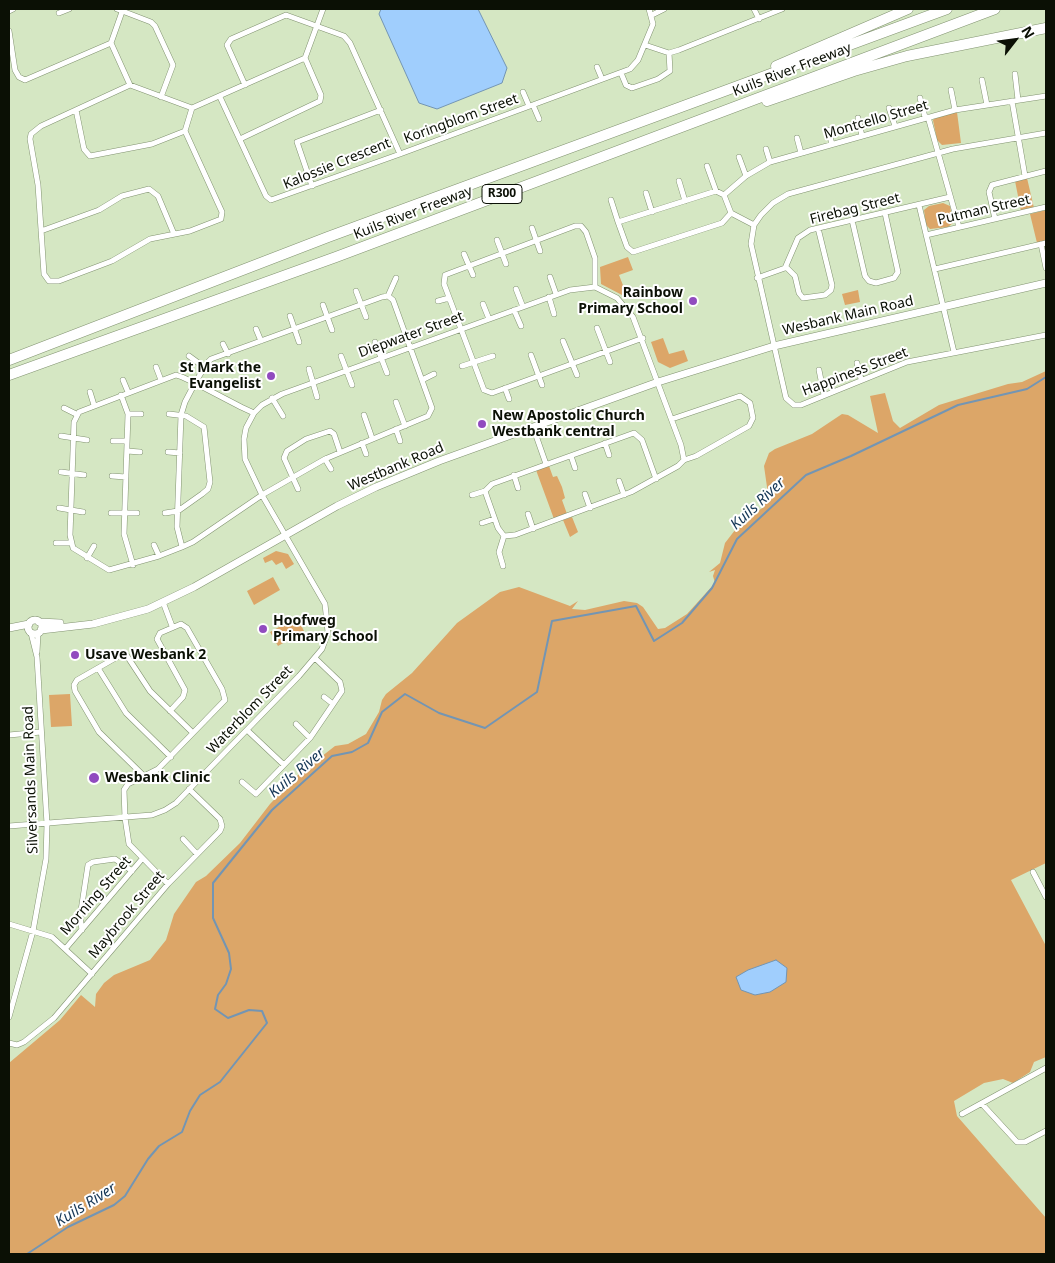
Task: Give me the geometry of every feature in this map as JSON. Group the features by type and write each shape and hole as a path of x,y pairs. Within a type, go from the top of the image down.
{"highway":[{"path":"675,110 703,95 908,9"},
{"name":"Kuils River Freeway","path":"9,360 328,237 947,9"},
{"name":"Kuils River Freeway","path":"9,375 336,257 994,9"},
{"path":"697,120 718,118 854,71 907,56 1046,28"}],"street":[{"path":"9,11 13,9"},
{"path":"59,13 69,9"},
{"path":"161,97 173,65 155,26 151,22 121,9 111,43 130,85 161,97 192,108 305,58"},
{"path":"240,139 320,101 321,96 305,58 323,9"},
{"path":"649,9 652,15 664,9"},
{"path":"754,9 759,19"},
{"path":"645,45 669,53 782,9"},
{"name":"Kalossie Crescent","path":"220,97 269,199 274,201 400,154 349,40 340,34 286,15 231,39 227,46 245,85"},
{"name":"Koringblom Street","path":"400,154 621,73 634,65 645,45 653,24 652,15"},
{"path":"9,31 15,70 19,77 25,80 111,43"},
{"path":"621,73 625,83 632,88 663,76 670,71 669,53"},
{"path":"597,67 602,79"},
{"path":"1015,74 1018,100"},
{"path":"982,80 986,105"},
{"path":"130,85 36,128 30,136 38,185 44,274 49,281 55,282 112,261 150,239 216,223 222,216 185,131 192,108"},
{"path":"950,90 955,110"},
{"name":"Koringblom Street","path":"523,92 531,105"},
{"name":"Montcello Street","path":"724,195 746,176 770,162 955,110 1046,96"},
{"path":"920,98 938,152 959,227"},
{"path":"1012,101 1025,176"},
{"path":"531,105 539,119"},
{"path":"889,108 895,126"},
{"path":"76,110 84,149 88,156 152,144 185,131"},
{"path":"312,186 297,142 381,110"},
{"path":"858,118 862,136"},
{"path":"828,130 832,144"},
{"path":"774,346 757,278 751,244 754,226 773,203 788,194 938,152 1046,133"},
{"path":"797,138 801,153"},
{"path":"766,149 770,162"},
{"path":"739,157 746,176"},
{"path":"707,166 716,191 724,195 731,213 754,226"},
{"path":"996,219 990,196 991,188 997,182 1046,171"},
{"path":"679,181 685,201"},
{"path":"41,231 99,210 122,196 149,189 158,196 174,234"},
{"path":"618,222 716,191"},
{"path":"646,193 652,212"},
{"name":"Firebag Street","path":"786,267 798,238 806,232 950,197"},
{"path":"611,200 627,247 635,252 722,223 731,213"},
{"path":"919,205 954,352"},
{"name":"Putman Street","path":"926,235 1046,207"},
{"path":"852,220 865,276 869,282 876,283 894,278 898,272 885,213"},
{"path":"642,338 492,393 485,391 444,284 444,276 449,272 502,252 575,226 581,226 586,232 595,258 595,286 611,293 628,308 642,338 672,419 683,451 684,460"},
{"path":"532,228 540,251"},
{"path":"757,278 786,267 795,276 799,293 803,298 825,295 831,290 832,285 818,228"},
{"path":"498,240 506,264"},
{"path":"934,269 1043,244 1046,268"},
{"path":"464,254 473,275"},
{"path":"550,277 556,294"},
{"path":"182,547 177,532 181,415 204,366 210,360 361,304 388,296 396,278"},
{"name":"Wesbank Main Road","path":"658,382 774,346 1046,283"},
{"name":"Diepwater Street","path":"254,412 272,398 347,370 556,294 576,288 595,286"},
{"path":"516,289 523,307"},
{"path":"356,291 366,317"},
{"path":"76,414 73,438 70,543 73,548 87,558 109,570 133,565 159,556 199,538 262,495 326,459 372,438 425,418 432,411 393,300 388,296"},
{"path":"549,297 554,314"},
{"path":"438,301 449,298"},
{"path":"483,304 489,319"},
{"path":"324,305 332,330"},
{"path":"514,310 520,326"},
{"path":"290,316 299,342"},
{"path":"597,328 610,362"},
{"path":"256,329 261,341"},
{"name":"Happiness Street","path":"774,346 786,398 789,403 799,405 908,362 1046,335"},
{"path":"563,341 577,375"},
{"path":"375,342 387,373"},
{"path":"223,344 228,354"},
{"path":"531,355 542,386"},
{"path":"189,356 204,366"},
{"path":"342,356 352,385"},
{"path":"462,366 493,356"},
{"path":"857,363 861,380"},
{"path":"156,367 161,380"},
{"path":"309,368 318,397"},
{"path":"819,370 824,395"},
{"path":"422,380 434,374"},
{"path":"76,414 94,405 176,375 254,412 246,428 243,450 247,466 285,535"},
{"path":"123,380 128,392"},
{"name":"Westbank Road","path":"160,603 92,620 67,623 33,620 33,630 103,622 148,609 204,582 285,535 376,487 658,382"},
{"path":"505,388 509,400"},
{"path":"90,392 94,405"},
{"path":"121,395 128,414 124,534 133,565"},
{"path":"504,536 511,536 533,529 624,495 656,479 678,466 684,460 696,456 749,426 753,418 750,403 740,396 672,419"},
{"path":"272,398 282,416"},
{"path":"396,402 405,426"},
{"path":"64,408 76,414"},
{"path":"128,414 141,414"},
{"path":"165,513 178,511 206,491 210,482 205,428 198,422 181,415 169,414"},
{"path":"364,415 372,438"},
{"path":"533,427 546,464"},
{"path":"396,429 400,441"},
{"path":"298,489 284,454 306,439 330,431 334,434 340,452"},
{"path":"472,495 485,491 490,484 632,434 638,435 656,479"},
{"path":"61,436 88,440"},
{"path":"113,441 127,441"},
{"path":"362,443 366,454"},
{"path":"605,444 609,456"},
{"path":"127,451 140,452"},
{"path":"168,452 180,453"},
{"path":"571,456 575,468"},
{"path":"326,459 332,469"},
{"path":"61,472 84,475"},
{"path":"514,475 518,488"},
{"path":"112,476 126,477"},
{"path":"619,481 624,495"},
{"path":"485,491 494,519 504,536 499,552 503,566"},
{"path":"585,494 590,508"},
{"path":"59,508 83,512"},
{"path":"111,513 137,513"},
{"path":"528,514 533,529"},
{"path":"482,523 494,519"},
{"name":"Waterblom Street","path":"9,826 125,818 159,813 172,806 316,658 327,637 327,612 321,595 285,535"},
{"path":"56,543 70,543"},
{"path":"154,545 159,556"},
{"path":"87,558 94,546"},
{"path":"160,603 172,626"},
{"path":"9,629 33,630 39,622"},
{"path":"168,884 129,844 125,818 125,787 154,773 222,703 225,696 185,626 179,624 160,633 157,640 185,692 170,711"},
{"name":"Silversands Main Road","path":"9,1017 33,931 44,879 47,824 37,657 33,630"},
{"path":"145,777 99,732 74,689 78,680 119,656 127,656 150,691 193,733"},
{"path":"242,782 256,794 310,738 342,691 342,685 316,658"},
{"path":"98,668 126,714 171,756"},
{"path":"324,696 333,704"},
{"path":"296,724 310,738"},
{"path":"247,730 284,765"},
{"path":"9,735 41,732"},
{"name":"Maybrook Street","path":"9,1043 20,1044 54,1018 168,884 220,831 222,826 218,816 189,789"},
{"path":"182,839 197,854"},
{"path":"82,930 80,921 88,865 93,862 115,859 132,871"},
{"name":"Morning Street","path":"66,948 142,859"},
{"path":"1033,872 1044,887 1046,897"},
{"path":"9,924 52,937 92,974"},
{"path":"962,1114 1046,1068"},
{"path":"982,1104 1016,1142 1026,1142 1046,1131"}],"shaded area":[{"path":"957,112 961,143 942,145 937,140 933,120 936,117"},
{"path":"1027,178 1034,208 1021,211 1015,181"},
{"path":"943,203 950,206 953,223 948,227 930,229 926,225 924,210 929,206"},
{"path":"1046,210 1046,241 1037,243 1030,214"},
{"path":"628,257 633,270 619,275 626,293 622,295 601,284 600,267"},
{"path":"858,290 860,302 845,305 842,294"},
{"path":"663,338 669,354 684,350 688,361 670,368 658,362 651,342"},
{"path":"1046,371 1046,863 1011,880 1046,946 1046,1057 1034,1062 1030,1072 1013,1083 1003,1079 984,1083 954,1101 957,1116 1046,1218 1046,1254 9,1254 9,1063 60,1020 81,995 95,1007 96,994 104,983 114,975 150,960 166,940 174,914 196,882 206,876 240,843 270,804 299,774 335,746 348,744 366,734 379,712 382,700 386,694 412,673 457,623 500,592 519,587 570,606 578,601 572,609 585,610 624,601 637,603 643,607 658,629 665,628 687,614 715,583 713,576 715,570 709,572 720,563 725,543 742,521 764,507 768,494 764,466 769,453 812,434 842,414 848,415 878,433 870,396 885,393 893,421 900,428 939,405 1008,384 1022,382"},
{"path":"549,466 553,477 557,476 562,487 565,498 562,500 567,514 554,519 536,470"},
{"path":"572,517 578,532 570,537 563,520"},
{"path":"276,551 288,554 294,564 286,569 282,562 276,565 272,560 265,563 263,558"},
{"path":"273,577 280,590 254,605 247,591"},
{"path":"297,617 304,631 278,646 270,632"},
{"path":"70,694 72,726 51,727 49,695"}],"water":[{"path":"381,9 478,9 507,68 502,83 437,109 419,103 379,14"},
{"path":"776,960 787,968 786,982 770,992 755,995 741,990 736,977 748,970"}],"waterway":[{"name":"Kuils River","path":"27,1254 68,1227 114,1205 125,1196 148,1159 159,1146 182,1132 190,1111 200,1095 220,1082 267,1023 262,1011 249,1010 228,1018 215,1009 218,995 226,984 231,969 229,953 213,918 213,883 272,810 332,756 352,752 368,743 382,712 405,694 439,713 485,728 537,692 552,621 636,606 654,641 682,623 712,588 737,539 806,475 851,456 958,405 1027,389 1046,377"}],"place":[{"name":"Rainbow Primary School","path":"693,301"},
{"name":"St Mark the Evangelist","path":"271,376"},
{"name":"New Apostolic Church Westbank central","path":"482,424"},
{"name":"Hoofweg Primary School","path":"263,629"},
{"name":"Usave Wesbank 2","path":"75,655"},
{"name":"Wesbank Clinic","path":"94,778"}]}
